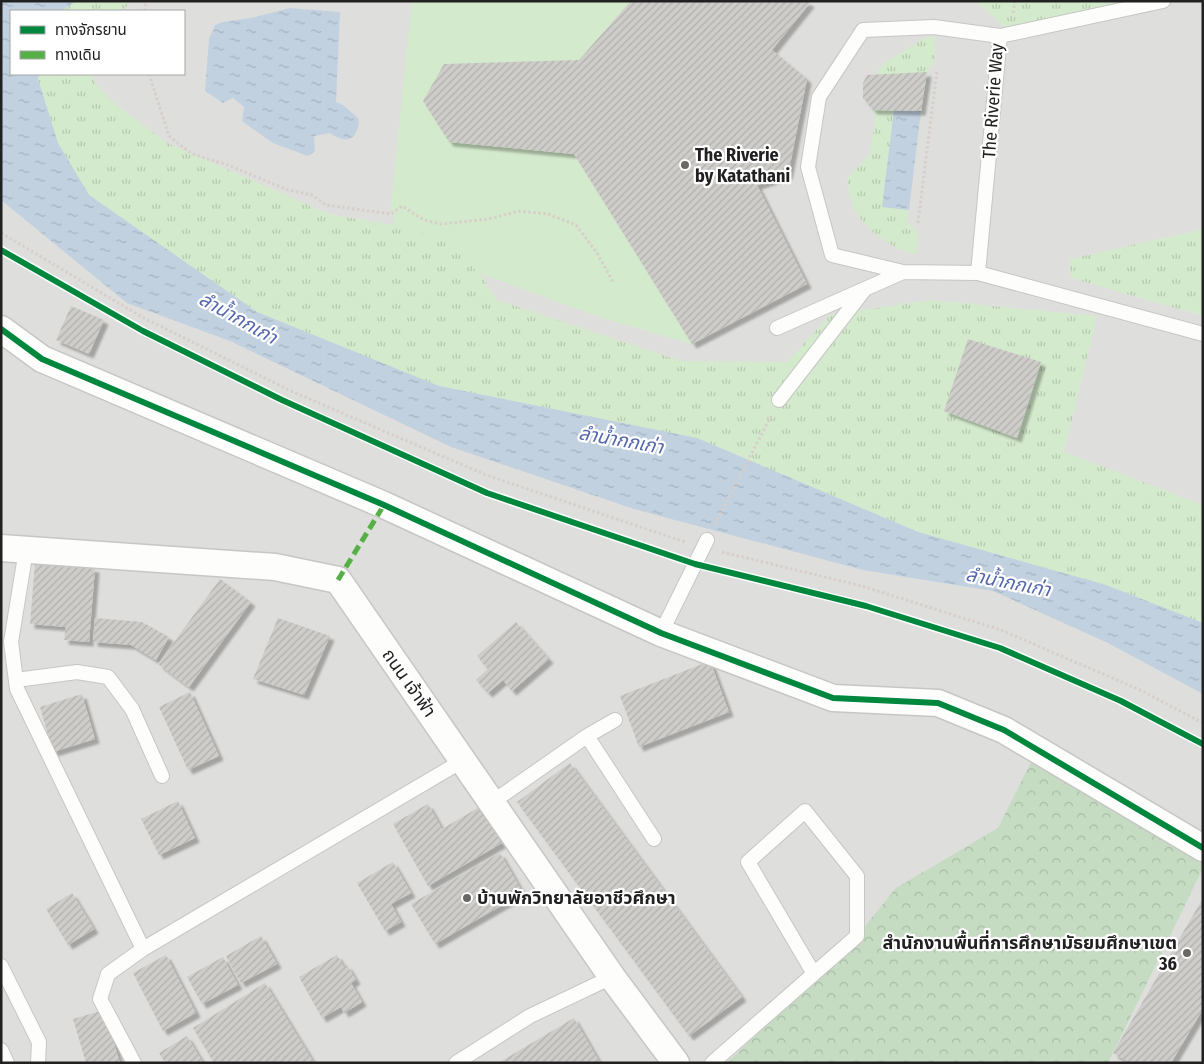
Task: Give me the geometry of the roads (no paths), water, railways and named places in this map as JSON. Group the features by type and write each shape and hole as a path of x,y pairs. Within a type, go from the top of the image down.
{"street":[{"path":"1,329 42,359 384,505 661,634 833,698 938,703 1004,730 1203,848"},
{"name":"ถนน เจ้าฟ้า","path":"14,549 275,567 338,580 612,977 676,1063"}],"lane":[{"path":"1000,36 1163,1"},
{"name":"The Riverie Way","path":"978,273 1000,36 934,26 863,30 819,97 808,167 832,255 903,272 978,273 1203,334"},
{"path":"777,328 903,272"},
{"path":"779,400 865,289"},
{"path":"661,634 705,544"},
{"path":"14,549 11,642 17,689 143,949"},
{"path":"16,680 77,672 108,677 132,709 162,776"},
{"path":"491,802 587,736 615,720"},
{"path":"587,736 654,839"},
{"path":"134,1063 100,999 108,974 143,949 462,760"},
{"path":"712,1063 814,974 857,936 857,876 805,811 748,862 814,974"},
{"path":"1,966 40,1042 38,1063"},
{"path":"456,1063 530,1016 612,977"},
{"path":"1,1050 7,1063"}],"water":[{"name":"ลำน้ำกกเก่า","path":"1,1 76,1 62,10 10,10 10,75 39,75 38,79 58,143 89,195 257,312 439,386 697,438 918,532 1106,585 1203,623 1203,694 1108,643 993,591 863,570 634,509 451,447 230,341 127,303 1,200"},
{"path":"290,8 340,12 336,102 343,105 359,119 356,132 350,138 341,139 330,133 314,136 315,151 308,156 273,143 242,121 244,107 233,98 223,103 205,91 209,39 215,25"},
{"path":"894,110 921,111 909,210 882,207"}],"place":[{"name":"The Riverie by Katathani","path":"685,165"},
{"name":"บ้านพักวิทยาลัยอาชีวศึกษา","path":"467,898"},
{"name":"สำนักงานพื้นที่การศึกษามัธยมศึกษาเขต 36","path":"1187,953"}]}
